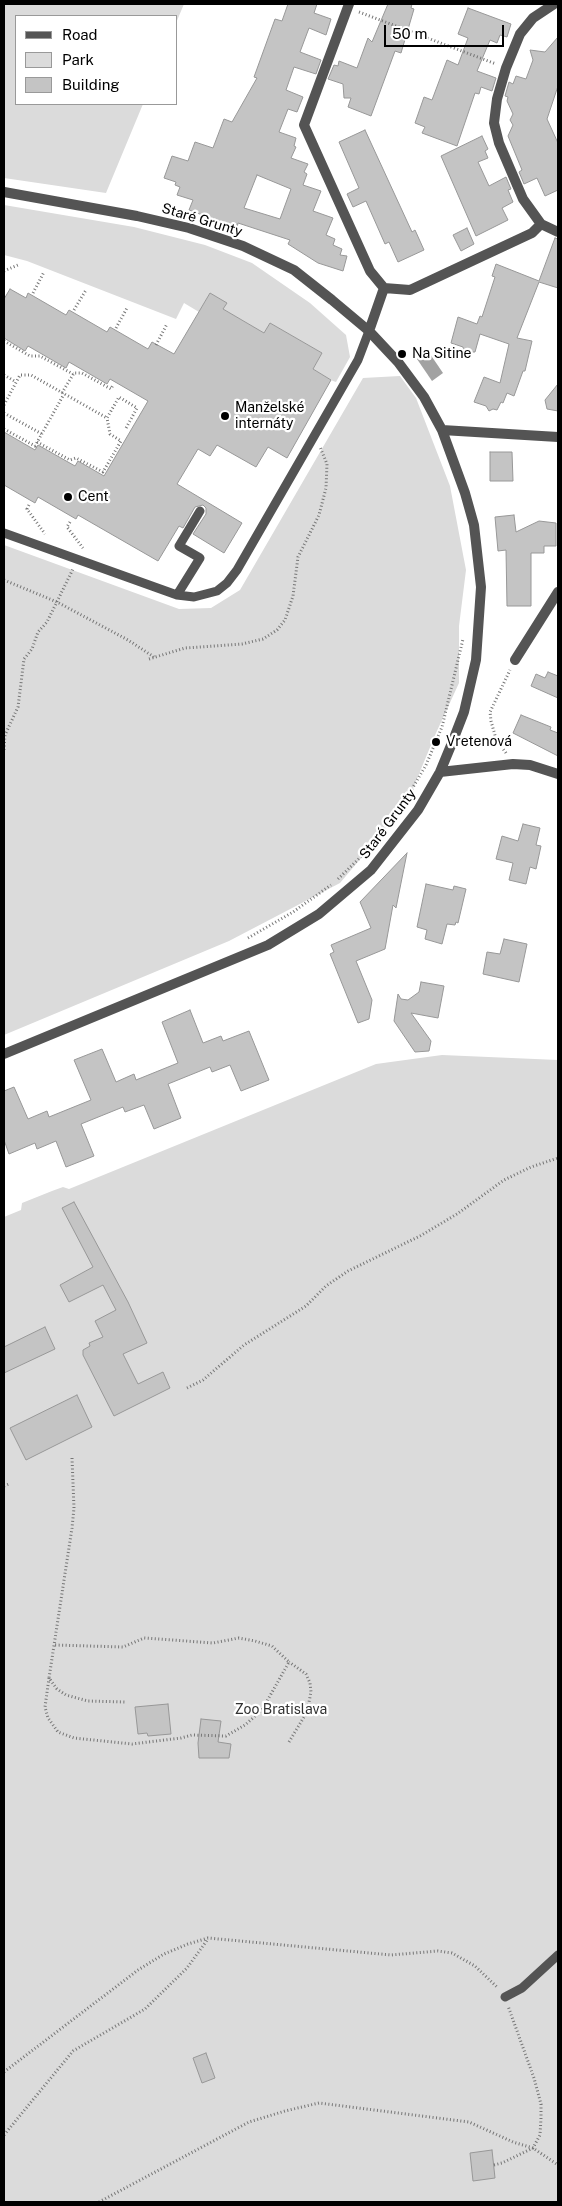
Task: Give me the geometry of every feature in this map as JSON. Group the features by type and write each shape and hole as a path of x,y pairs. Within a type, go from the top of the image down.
{"street":[{"path":"554,4 533,18 520,34 506,68 497,99 494,122 499,143 523,199 541,224 558,232"},
{"path":"348,6 304,125 370,271 384,288 410,290 532,232 541,224"},
{"name":"Staré Grunty","path":"4,192 137,216 189,228 243,246 294,270 369,331 398,362 424,397 442,430 465,493 474,525 481,587 478,642 464,712 440,772 418,810 371,870 335,901 294,930 237,959 4,1054"},
{"path":"369,331 384,288"},
{"path":"442,430 558,437"},
{"path":"515,660 558,592"},
{"path":"440,772 513,764 530,764 558,774"}],"lane":[{"path":"4,533 178,595 194,598 206,595 227,584 237,570 358,360 369,331"},
{"path":"178,595 200,558 179,546 200,511"},
{"path":"505,1998 522,1988 558,1955"}],"path":[{"path":"348,6 506,68"},
{"path":"4,271 18,265"},
{"path":"33,293 44,272"},
{"path":"74,310 86,290"},
{"path":"116,328 127,308"},
{"path":"156,344 167,324"},
{"path":"4,342 30,356 40,356 73,374"},
{"path":"4,429 35,446 74,372 82,373 111,389 113,385"},
{"path":"4,375 16,382"},
{"path":"4,406 20,375 31,375 107,418"},
{"path":"37,442 70,460 76,458 103,472 121,441 110,434 107,418 119,397 137,408 124,430"},
{"path":"4,414 42,434"},
{"path":"149,659 185,648 242,644 263,639 277,630 285,620 294,596 298,557 319,516 326,488 327,464 316,434"},
{"path":"30,506 27,509 58,552"},
{"path":"70,522 67,527 98,567"},
{"path":"4,750 5,735 18,707 24,659 32,649 38,632 47,622 77,559"},
{"path":"4,580 57,602 128,640 154,658"},
{"path":"244,940 293,912 335,882 372,845 402,806 426,765 442,728 463,638"},
{"path":"496,739 490,712 515,660"},
{"path":"187,1388 203,1380 244,1344 306,1306 326,1286 348,1271 420,1236 457,1214 504,1180 531,1166 558,1158"},
{"path":"72,1458 74,1508 45,1707 48,1718 58,1732 74,1738 132,1744 192,1735 226,1736 245,1725 262,1710 289,1662"},
{"path":"4,1486 9,1484"},
{"path":"55,1646 123,1647 144,1638 212,1643 239,1638 272,1646 289,1662 306,1674 312,1692 306,1712 289,1742"},
{"path":"49,1678 57,1689 66,1695 88,1701 125,1702"},
{"path":"4,2135 73,2051 145,2009 187,1968 208,1938"},
{"path":"4,2072 138,1970 164,1954 208,1938 391,1955 438,1951 452,1953 482,1972 498,1987 505,1998 541,2104 540,2135 533,2148 494,2165"},
{"path":"99,2202 249,2122 319,2103 469,2122 513,2142 533,2148 558,2165"}],"green space":[{"path":"4,4 184,4 178,18 178,15 15,15 15,105 143,105 106,193 4,178"},
{"path":"4,205 134,227 205,245 252,263 310,303 346,335 350,357 336,382 313,369 322,353 270,323 264,333 223,309 227,303 210,293 199,312 184,303 176,319 27,261 4,255"},
{"path":"400,376 416,398 450,486 466,570 459,626 459,683 406,805 340,883 229,941 4,1035 4,545 179,609 211,608 240,590 363,378"},
{"name":"Zoo Bratislava","path":"442,1055 558,1060 558,2202 4,2202 4,1217 21,1210 22,1203 63,1187 69,1189 376,1064"}],"shaded area":[{"path":"428,351 443,373 432,381 417,359"}],"building":[{"path":"288,4 317,4 314,13 331,19 326,35 309,28 300,52 321,60 316,74 294,67 286,90 303,97 297,112 288,109 279,132 296,138 294,146 296,147 291,158 308,164 304,172 307,174 303,185 321,191 313,211 333,218 326,235 335,239 333,245 342,249 340,255 347,256 343,271 318,263 288,244 290,240 238,223 237,228 189,210 193,200 177,195 180,187 175,185 176,182 164,178 172,156 188,161 195,142 213,148 224,119 232,122 257,78 254,77 275,19 282,21","holes":["257,175 291,189 280,219 244,208"]},
{"path":"388,4 412,4 411,8 414,9 401,53 395,51 371,116 348,107 351,98 344,98 343,84 328,79 334,65 338,66 339,61 357,68 368,38 372,42"},
{"path":"468,8 511,24 507,37 500,35 497,43 490,40 477,71 496,78 492,91 481,87 479,94 475,93 457,146 422,133 425,127 415,123 424,97 432,100 447,60 458,65 468,38 458,34"},
{"path":"558,37 558,86 547,119 558,143 558,190 545,196 537,178 524,184 519,172 522,170 508,136 513,125 510,120 513,114 507,101 508,97 505,96 509,82 513,84 516,76 526,79 533,60 530,50 545,52"},
{"path":"365,130 412,232 415,230 424,250 398,262 389,242 385,244 366,201 353,207 347,194 359,188 339,142"},
{"path":"482,136 488,149 485,151 488,158 478,162 489,186 506,177 511,189 508,190 513,202 502,208 508,220 476,236 441,156"},
{"path":"467,228 474,244 461,251 453,235"},
{"path":"555,238 558,239 558,288 539,282 517,338 532,341 525,371 523,371 514,396 507,393 503,403 501,402 497,410 489,411 486,406 474,402 484,377 500,383 509,344 480,334 475,352 464,352 463,347 451,343 458,317 477,324 480,316 482,317 495,277 492,276 496,264 539,281"},
{"name":"Manželské internáty","path":"10,289 26,298 28,293 66,315 69,310 107,332 110,327 148,349 152,342 174,354 210,293 227,303 223,309 264,333 270,323 322,353 313,369 331,380 287,458 268,447 256,467 217,445 210,456 198,449 177,484 242,523 224,553 193,534 206,514 206,508 203,505 195,507 183,528 179,526 158,561 78,515 76,519 38,497 35,503 4,485 4,432 35,450 38,445 75,466 78,461 104,476 148,401 110,379 107,384 69,362 66,368 28,346 25,351 4,338 4,299"},
{"path":"558,384 558,411 547,409 545,400"},
{"path":"490,452 512,452 513,481 490,481"},
{"path":"514,515 516,532 539,521 556,523 556,546 544,546 544,553 531,553 531,606 507,606 506,550 498,551 495,517"},
{"path":"548,672 558,676 558,698 531,686 536,674 545,678"},
{"path":"521,715 551,727 550,730 558,733 558,756 513,733"},
{"path":"523,824 540,828 536,845 541,846 536,869 530,867 526,884 509,880 513,863 496,859 502,836 518,841"},
{"path":"407,853 396,908 393,905 385,949 356,961 372,1000 369,1019 358,1023 330,954 334,952 331,945 371,928 360,902"},
{"path":"426,884 453,890 454,886 466,889 458,923 456,922 455,925 447,924 442,944 425,939 427,930 417,927"},
{"path":"504,939 527,944 519,982 483,974 487,952 500,954"},
{"path":"421,982 444,986 438,1018 411,1013 431,1041 429,1051 415,1052 394,1021 398,994 401,999 408,1000 419,992"},
{"path":"190,1010 203,1043 221,1036 223,1041 249,1031 269,1080 241,1091 230,1065 212,1072 210,1067 168,1084 181,1118 154,1129 144,1105 125,1112 123,1107 81,1124 94,1156 66,1167 56,1141 37,1149 35,1143 9,1154 4,1140 4,1091 14,1087 28,1119 47,1111 49,1117 91,1100 74,1060 102,1049 116,1082 134,1074 136,1080 178,1063 162,1022"},
{"path":"74,1202 128,1302 147,1343 123,1354 138,1384 163,1372 170,1388 114,1416 83,1355 83,1350 90,1346 89,1343 103,1337 95,1321 116,1310 103,1285 69,1302 60,1285 93,1267 62,1208"},
{"path":"45,1327 55,1349 4,1373 4,1347"},
{"path":"77,1395 92,1427 26,1460 10,1428"},
{"path":"168,1704 171,1734 148,1736 147,1733 138,1734 135,1707"},
{"path":"201,1719 221,1721 218,1742 231,1744 229,1758 199,1758 198,1743"},
{"path":"206,2053 215,2078 202,2083 193,2058"},
{"path":"492,2150 495,2178 473,2181 470,2153"}],"place":[{"name":"Na Sitine","path":"402,354"},
{"name":"Manželské internáty","path":"225,416"},
{"name":"Cent","path":"68,497"},
{"name":"Vretenová","path":"436,742"}]}
